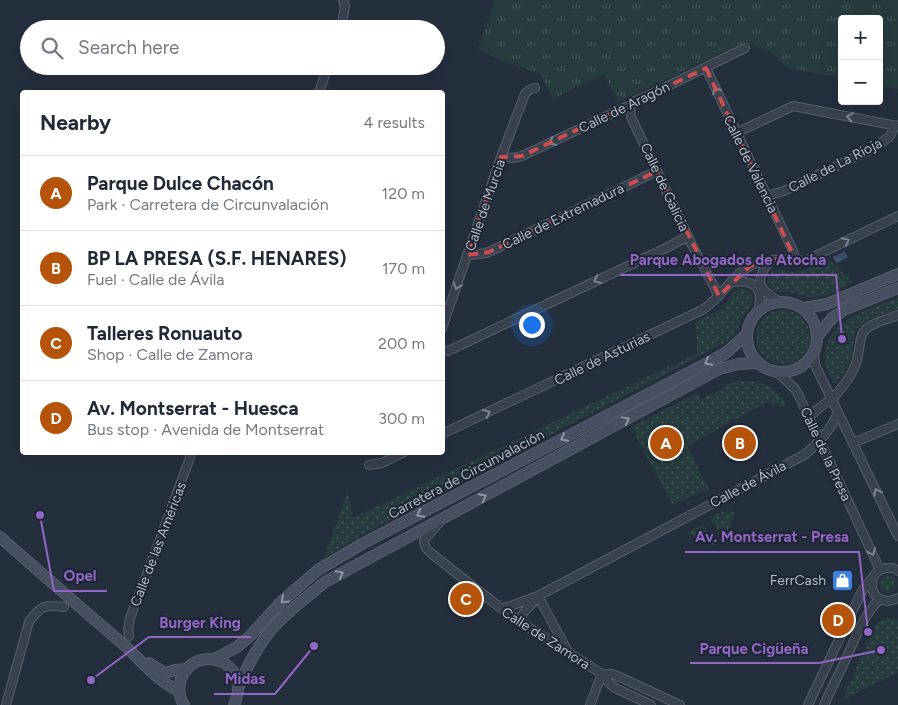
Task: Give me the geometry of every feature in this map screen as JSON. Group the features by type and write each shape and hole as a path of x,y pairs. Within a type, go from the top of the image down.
{"main road":[{"path":"803,308 827,304 898,274"},
{"path":"817,338 832,318 844,310 898,288"},
{"path":"780,302 796,304 803,308 811,316 816,326 817,338 814,352 807,361 798,368 787,372 776,371 759,363 752,355 748,345 747,334 752,318 764,307 780,302"},
{"name":"Carretera de Circunvalación","path":"134,654 165,672 187,669 195,662 214,659 237,647 282,602 318,570 362,544 715,359 727,352 747,334"},
{"name":"Carretera de Circunvalación","path":"234,705 238,696 239,686 250,661 270,631 291,610 325,582 719,370 732,365 759,363"},
{"path":"0,537 134,654 181,700"},
{"path":"214,659 223,662 231,668 239,686"},
{"path":"181,700 180,683 182,675 187,669"}],"street":[{"path":"342,20 345,6 344,0"},
{"name":"Calle de Aragón","path":"501,157 512,158 522,156 745,48"},
{"name":"Calle de Valencia","path":"706,68 793,251 796,261"},
{"path":"320,90 325,75"},
{"name":"Calle de Murcia","path":"445,320 501,157 525,94 532,88 535,88"},
{"name":"Calle de Galicia","path":"632,104 630,110 631,117 719,296"},
{"path":"736,133 794,106 897,126"},
{"name":"Calle de La Rioja","path":"767,196 784,191 876,147 884,142 897,126"},
{"name":"Calle de Extremadura","path":"468,255 489,252 658,171"},
{"path":"780,302 763,290 760,282 764,267 770,261 786,259 796,261 807,260 898,216"},
{"path":"445,351 660,251 688,236"},
{"name":"Calle de Asturias","path":"445,433 702,310 710,305 741,271 750,266 770,261"},
{"path":"732,282 746,281 757,288 761,302 758,312"},
{"path":"810,417 819,407 831,399 851,374 858,358 861,338 865,330 898,315"},
{"name":"Calle de la Presa","path":"814,352 815,365 898,536"},
{"name":"Calle de la Presa","path":"776,371 796,389 880,570"},
{"name":"Calle de Ávila","path":"502,609 538,596 804,455 820,440 836,419 838,413"},
{"path":"853,443 898,424"},
{"name":"Calle de las Américas","path":"129,636 128,624 130,618 191,455"},
{"path":"369,465 382,463 398,455"},
{"name":"Calle de Zamora","path":"442,519 424,540 427,550 518,621 602,674 615,688 651,705"},
{"path":"808,705 862,591 880,570 896,568"},
{"path":"873,578 874,592 880,599 892,601 898,598"},
{"path":"538,596 570,654"},
{"name":"Calle de Ávila","path":"518,621 538,596"},
{"path":"824,705 868,612 880,599"},
{"path":"6,705 29,622 36,611 43,607 53,605 64,607"},
{"path":"590,705 602,674"},
{"name":"Calle de Zamora","path":"602,674 612,674 680,705"},
{"path":"817,687 824,705"}],"highlighted area":[{"path":"706,68 796,261 778,259 750,266 719,296 657,171 489,252 467,255 501,157 522,156"}],"green space":[{"path":"495,0 898,0 898,89 883,87 883,15 838,15 838,77 788,68 772,53 745,42 618,102 604,74 553,99 540,74 497,59 478,49"},
{"path":"827,258 853,282 831,293 813,297 777,291 769,286 769,276 775,271 799,271"},
{"path":"741,288 747,290 753,299 735,333 726,342 360,536 324,558 348,490 353,518 697,353 696,324 694,322 718,311 734,292"},
{"path":"898,298 898,309 871,318 858,327 850,361 834,384 826,368 824,358 829,340 835,330 854,316"},
{"path":"783,310 793,312 802,318 808,327 810,337 808,347 802,356 793,362 783,364 773,362 764,356 758,347 756,337 758,327 764,318 773,312"},
{"path":"738,381 767,385 777,393 787,406 782,407 769,401 687,446 709,489 672,504 631,427 697,393 701,399 723,388 723,386"},
{"path":"730,511 736,512 726,535 722,535 709,517"},
{"path":"703,525 716,543 715,546 687,533"},
{"path":"884,575 892,575 897,580 895,591 884,593 879,588 879,580"},
{"path":"886,618 898,620 898,672 844,699 843,697 875,627 879,621"}],"water":[{"path":"845,251 848,257 837,264 833,257"}],"place":[{"name":"Parque Abogados de Atocha","path":"842,339"},
{"name":"Parque Dulce Chacón","path":"666,443"},
{"name":"BP LA PRESA (S.F. HENARES)","path":"740,443"},
{"name":"Opel","path":"40,515"},
{"name":"FerrCash","path":"842,580"},
{"name":"Talleres Ronuauto","path":"466,599"},
{"name":"Av. Montserrat - Huesca","path":"838,620"},
{"name":"Av. Montserrat - Presa","path":"868,632"},
{"name":"Midas","path":"314,646"},
{"name":"Parque Cigüeña","path":"881,650"},
{"name":"Burger King","path":"91,680"}]}
